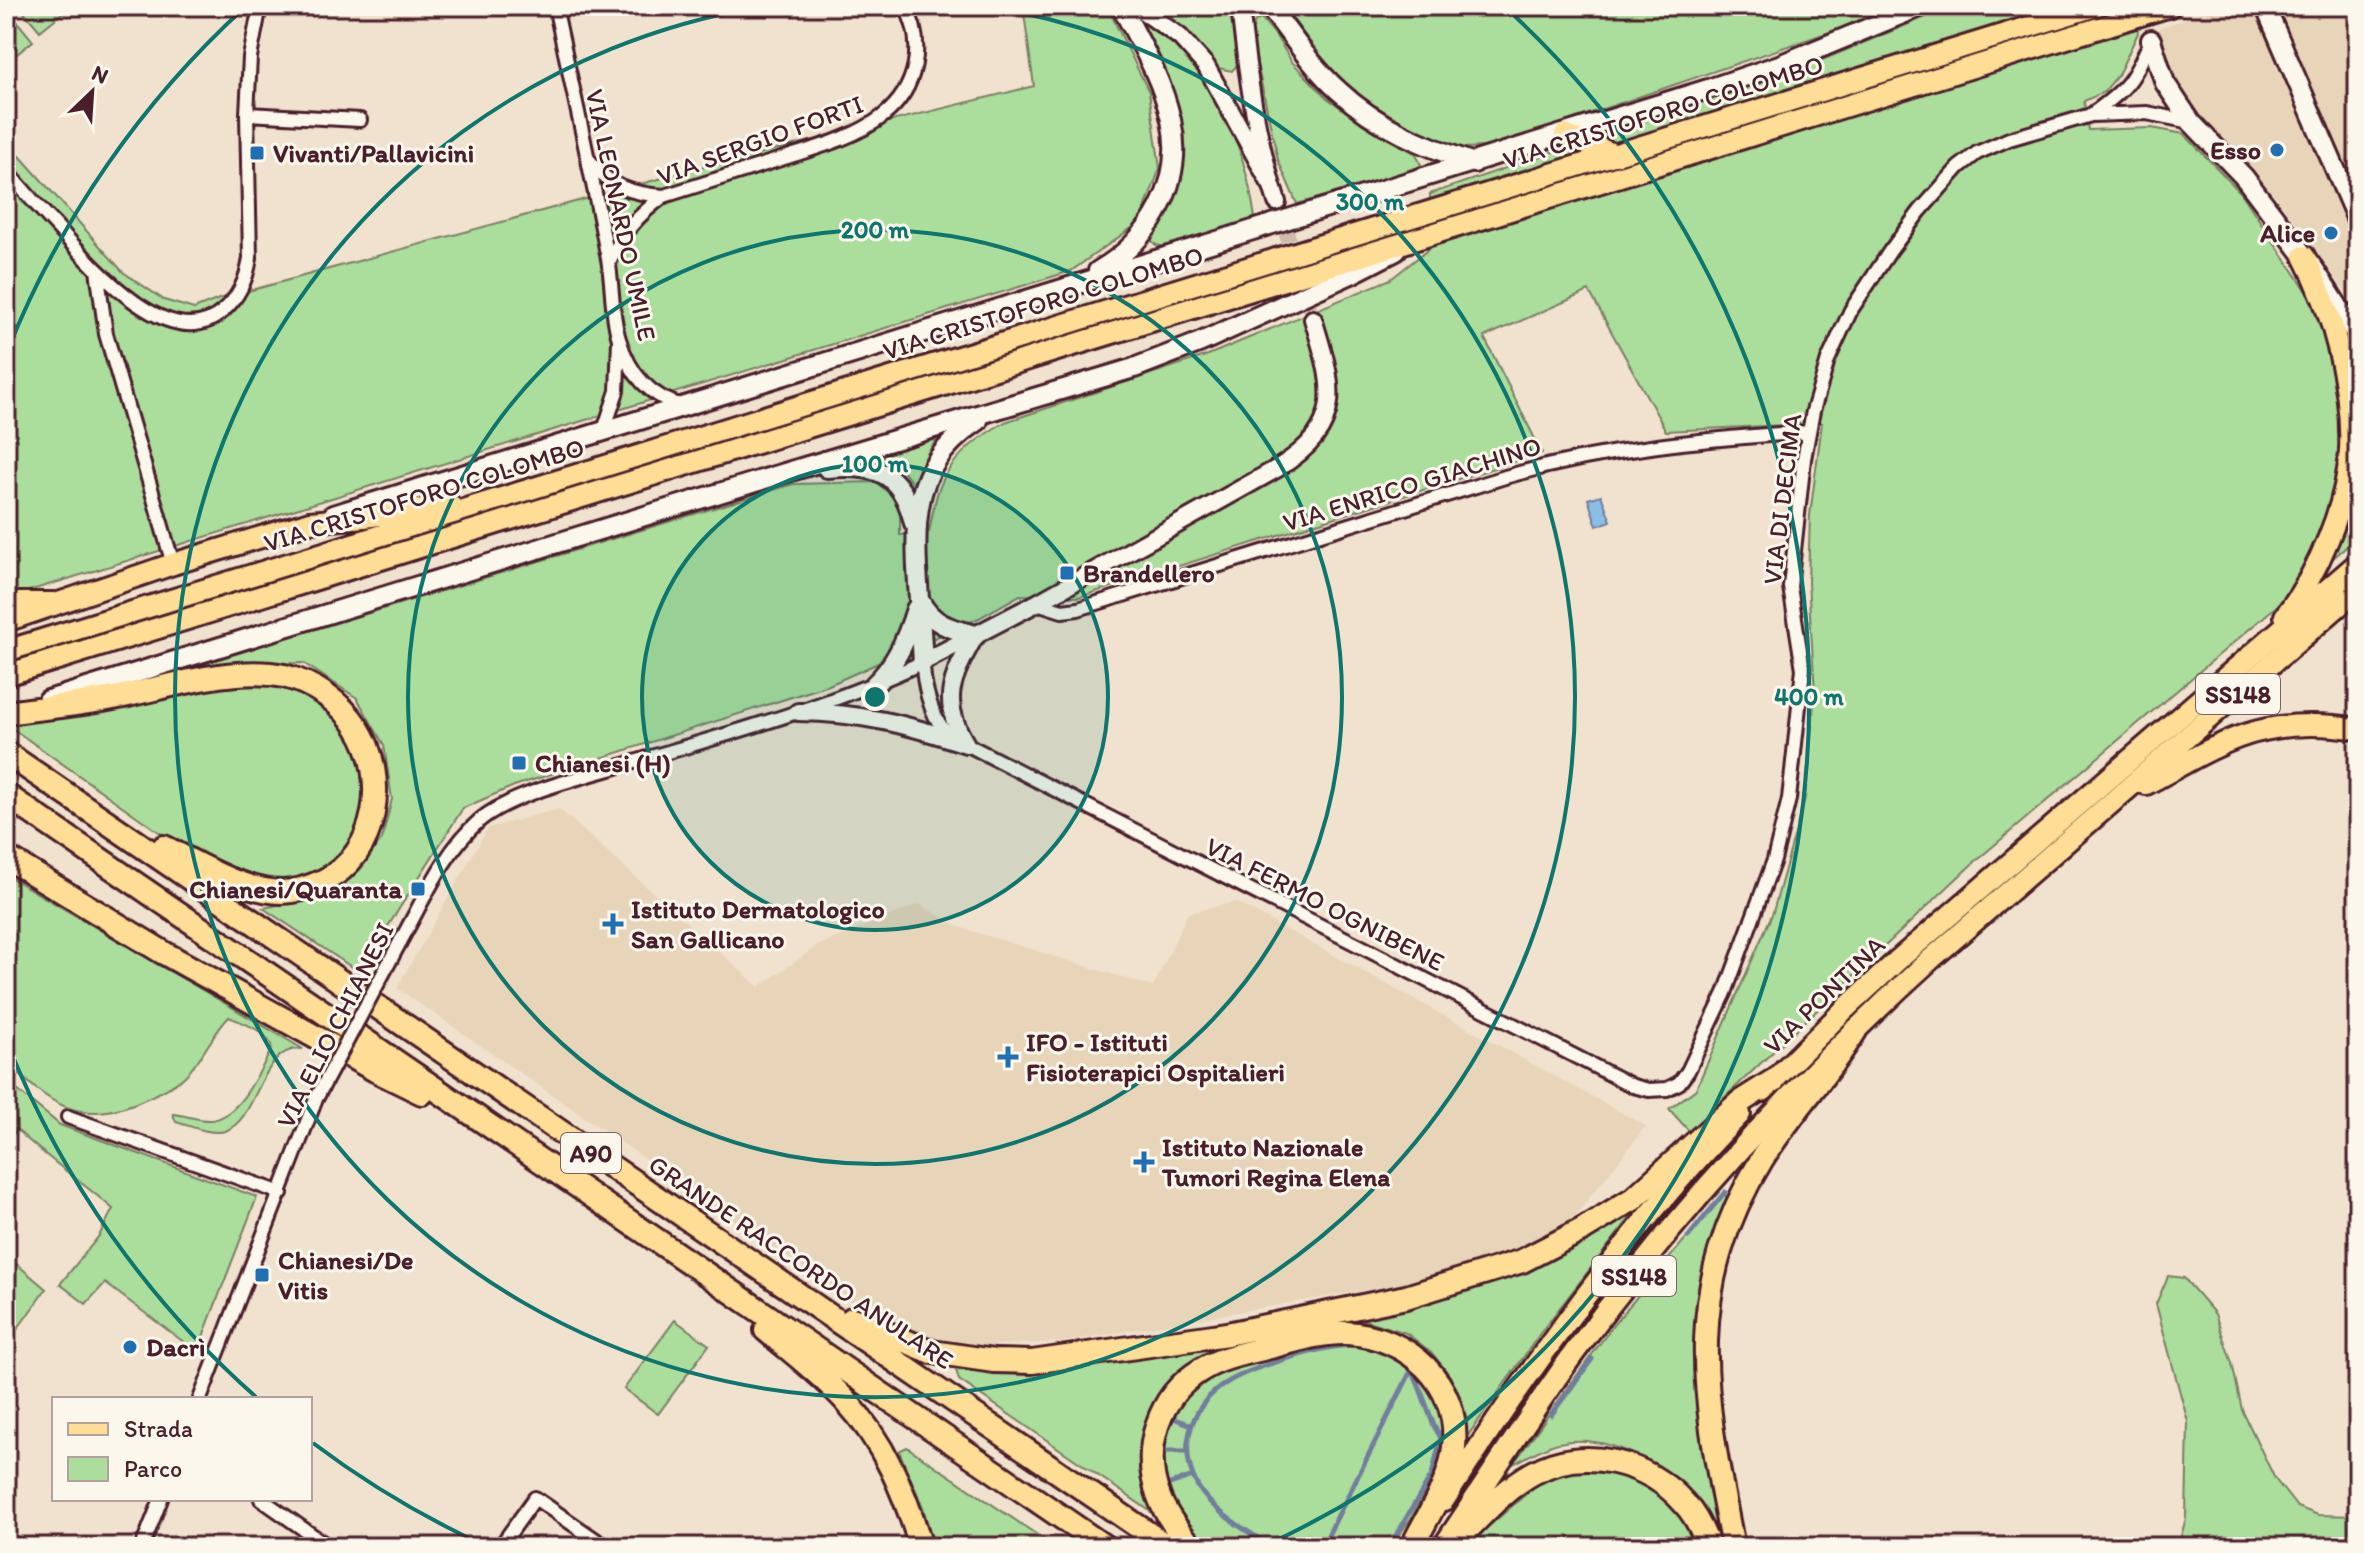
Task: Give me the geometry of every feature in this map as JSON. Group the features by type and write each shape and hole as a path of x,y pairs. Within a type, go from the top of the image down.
{"highway":[{"path":"6,604 53,604"},
{"path":"7,713 125,696 186,681 248,674 282,676 309,685 348,716 363,739 372,766 372,816 359,851 346,866 328,879 296,891 269,891 239,883 84,806"},
{"name":"GRANDE RACCORDO ANULARE","path":"11,756 1168,1547"},
{"name":"A90","path":"6,795 1105,1547"},
{"path":"6,857 217,983 375,1070 491,1127"},
{"path":"1733,1547 1706,1383 1705,1336 1713,1277 1730,1222 1756,1170 1855,1031"},
{"path":"808,1301 932,1352 994,1361 1032,1362 1227,1334 1406,1297 1522,1261 1582,1230 1633,1199 1740,1102 1773,1081"},
{"path":"687,1261 828,1384 863,1422 890,1463 905,1495 921,1547"},
{"path":"1192,1547 1164,1509 1153,1475 1153,1438 1168,1402 1192,1376 1217,1361 1318,1336 1346,1333 1382,1340 1409,1353 1435,1376 1448,1399 1454,1426 1453,1455 1441,1490 1413,1547"},
{"path":"1450,1547 1507,1492 1531,1474 1558,1462 1586,1458 1629,1466 1667,1487 1687,1506 1709,1547"}],"main road":[{"path":"1078,284 1113,262 1147,229 1163,203 1174,163 1173,129 1165,98 1121,6"},
{"path":"1269,6 1324,76 1352,102 1417,142 1474,163"},
{"name":"VIA CRISTOFORO COLOMBO","path":"6,621 173,564 1565,135 1779,65 1922,6"},
{"name":"VIA CRISTOFORO COLOMBO","path":"6,651 2096,6"},
{"name":"VIA CRISTOFORO COLOMBO","path":"6,675 2170,6"},
{"path":"2265,6 2358,222"},
{"path":"2151,40 2165,83 2191,122 2244,177 2304,256 2358,337"},
{"path":"1565,135 1616,155"},
{"name":"VIA CRISTOFORO COLOMBO","path":"7,713 1154,361 1353,273 1423,237"},
{"path":"2257,650 2314,571 2336,513 2349,458 2348,408 2333,327 2304,256"},
{"path":"923,662 916,530 924,484 940,454 959,435 994,411"},
{"path":"781,474 853,466 879,471 890,477 905,494 916,530"},
{"path":"310,522 514,496"},
{"name":"VIA PONTINA","path":"1413,1547 1498,1419 1612,1263 1694,1164 1773,1081 1898,960 2358,563"},
{"name":"VIA PONTINA","path":"1443,1547 1525,1424 1618,1295 1741,1148 1855,1031 1931,959 2358,589"},
{"path":"919,599 924,610 937,623 976,635"},
{"path":"873,686 888,671 900,651 919,599"},
{"path":"2117,799 2213,748 2260,730 2316,725 2358,729"}],"street":[{"path":"6,170 97,270 143,307 178,323 194,325 218,315 231,304 244,283 251,252 247,114 250,57 260,6"},
{"name":"VIA LEONARDO UMILE","path":"555,6 609,263 619,338 647,389 663,400 683,406"},
{"name":"VIA SERGIO FORTI","path":"609,263 628,227 664,196 827,143 883,116 903,94 916,64 916,33 905,6"},
{"path":"1136,6 1180,37 1214,77 1277,202"},
{"path":"1240,6 1247,71 1270,183"},
{"name":"VIA DI DECIMA","path":"2091,115 2131,82 2151,40"},
{"path":"1214,77 1231,79 1247,71"},
{"name":"VIA DI DECIMA","path":"1667,1089 1679,1083 1688,1071 1725,993 1774,860 1789,799 1803,669 1790,587 1802,471 1828,360 1842,326 1897,242 1945,183 1965,162 1983,150 2091,115 2147,113 2191,122"},
{"path":"247,114 360,120"},
{"path":"588,159 619,187 640,194 664,196"},
{"path":"97,270 106,334 173,564"},
{"path":"923,662 1037,603 1278,468 1308,447 1322,427 1330,397 1329,379 1313,319"},
{"path":"604,430 617,391 619,338"},
{"name":"VIA ENRICO GIACHINO","path":"1037,603 1062,611 1078,609 1505,477 1588,456 1692,440 1809,432"},
{"path":"966,744 954,722 949,694 957,669 976,635"},
{"name":"VIA FERMO OGNIBENE","path":"923,662 924,679 939,721 946,732 966,744 1633,1086 1649,1090 1667,1089"},
{"name":"VIA ELIO CHIANESI","path":"201,1397 316,1099 400,942 457,846 482,818 519,798 798,712 873,686 923,662"},
{"path":"798,712 892,721 966,744"},
{"path":"68,1117 281,1193"},
{"path":"500,1547 535,1498 606,1547"},
{"path":"142,1547 160,1501"},
{"path":"264,1501 329,1547"}],"shaded area":[{"path":"2225,6 2358,6 2358,309 2278,199 2183,96 2168,68 2156,29"},
{"name":"IFO - Istituti Fisioterapici Ospitalieri","path":"559,809 759,987 817,946 919,904 959,927 1153,987 1188,913 1236,902 1646,1126 1562,1233 1492,1261 1435,1278 1063,1342 977,1346 940,1342 914,1335 868,1312 397,988 488,828"}],"green space":[{"path":"19,6 71,6 40,31"},
{"path":"1023,6 1107,6 1149,92 1160,168 1140,222 1071,271 6,598 6,161 20,156 123,272 164,300 194,309 219,299 692,170 1034,86"},
{"path":"1150,6 1231,6 1239,63 1232,71 1218,68"},
{"path":"1283,6 1895,6 1844,27 1494,146 1463,148 1418,135 1372,107 1334,71"},
{"path":"1952,6 2135,6 2138,33 2118,75 2104,92 2084,101 2088,130 2152,128 2184,134 2241,193 2358,367 2358,537 1971,865 1689,1131 1669,1109 1696,1089 1773,912 1805,798 1815,693 1808,582 1810,515 1822,423 1666,431 1589,291 1484,337 1542,453 1079,597 1020,595 979,618 829,685 514,786 463,808 359,972 263,908 308,899 355,874 382,839 392,799 384,745 357,698 303,663 195,666 793,484 876,482 900,503 900,535 929,532 944,478 958,458 985,434 1005,422 1208,355 1391,279 1430,248 1430,194 1827,58"},
{"path":"6,8 33,41 6,63"},
{"path":"1136,17 1151,22 1172,40 1190,59 1218,100 1238,145 1255,218 1165,247 1151,240 1152,229 1181,152 1179,111"},
{"path":"1262,19 1292,62 1327,98 1371,129 1416,154 1421,165 1409,173 1297,204 1278,160 1254,50 1252,32 1255,21"},
{"path":"936,437 913,484 902,470 882,455"},
{"path":"249,683 290,689 323,702 345,723 367,773 366,802 349,851 320,873 299,881 278,884 248,879 176,844 6,724 129,700"},
{"path":"6,875 303,1049 288,1051 277,1059 245,1113 225,1131 207,1131 176,1122 173,1114 206,1120 221,1117 231,1111 254,1081 272,1049 270,1043 255,1029 229,1017 185,1076 155,1095 115,1110 97,1112 80,1111 51,1099 6,1062"},
{"path":"6,1081 60,1125 257,1197 197,1352 105,1283 86,1304 60,1284 99,1236 113,1209 17,1130 6,1141"},
{"path":"1724,1193 1730,1203 1708,1264 1729,1547 1721,1547 1707,1513 1680,1483 1663,1470 1624,1450 1583,1441 1564,1442 1544,1448 1513,1464 1614,1324"},
{"path":"1647,1196 1544,1328 1459,1448 1459,1400 1450,1376 1432,1353 1406,1333 1351,1316 1447,1295"},
{"path":"6,1255 46,1289 6,1345"},
{"path":"2168,1276 2184,1278 2215,1314 2232,1363 2242,1410 2275,1479 2297,1507 2318,1515 2358,1518 2358,1547 2178,1547 2186,1518 2188,1422 2156,1304"},
{"path":"675,1320 709,1345 658,1414 624,1389"},
{"path":"1340,1340 1382,1344 1415,1362 1440,1395 1445,1433 1440,1460 1412,1517 1390,1547 1210,1547 1202,1542 1170,1498 1162,1471 1164,1437 1194,1383 1229,1364"},
{"path":"1230,1342 1199,1358 1168,1390 1153,1513 959,1380 956,1370 1052,1373"},
{"path":"907,1447 1055,1547 934,1547 923,1507 899,1451"},
{"path":"1595,1468 1651,1487 1678,1508 1701,1547 1468,1547 1540,1482 1557,1475"}],"water":[{"path":"1601,495 1611,521 1597,526 1588,499"}],"waterway":[{"path":"1688,1237 1725,1192"},
{"path":"1271,1547 1226,1516 1199,1488 1188,1455 1193,1422 1201,1406 1213,1393 1243,1374 1311,1352 1356,1345"},
{"path":"1551,1415 1592,1359"},
{"path":"1322,1547 1412,1369"},
{"path":"1389,1547 1432,1475 1441,1438 1413,1370"},
{"path":"1170,1417 1192,1425"},
{"path":"1163,1451 1187,1451"},
{"path":"1167,1485 1193,1476"},
{"path":"1467,1547 1473,1538"}],"tunnel":[{"path":"1277,202 1313,319"}],"place":[{"name":"Esso","path":"2277,150"},
{"name":"Vivanti/Pallavicini","path":"257,153"},
{"name":"Alice","path":"2331,233"},
{"name":"Brandellero","path":"1067,573"},
{"name":"Chianesi (H)","path":"519,763"},
{"name":"Chianesi/Quaranta","path":"418,889"},
{"name":"Istituto Dermatologico San Gallicano","path":"613,924"},
{"name":"IFO - Istituti Fisioterapici Ospitalieri","path":"1008,1057"},
{"name":"Istituto Nazionale Tumori Regina Elena","path":"1144,1162"},
{"name":"Chianesi/De Vitis","path":"262,1275"},
{"name":"Dacrì","path":"130,1347"}]}
